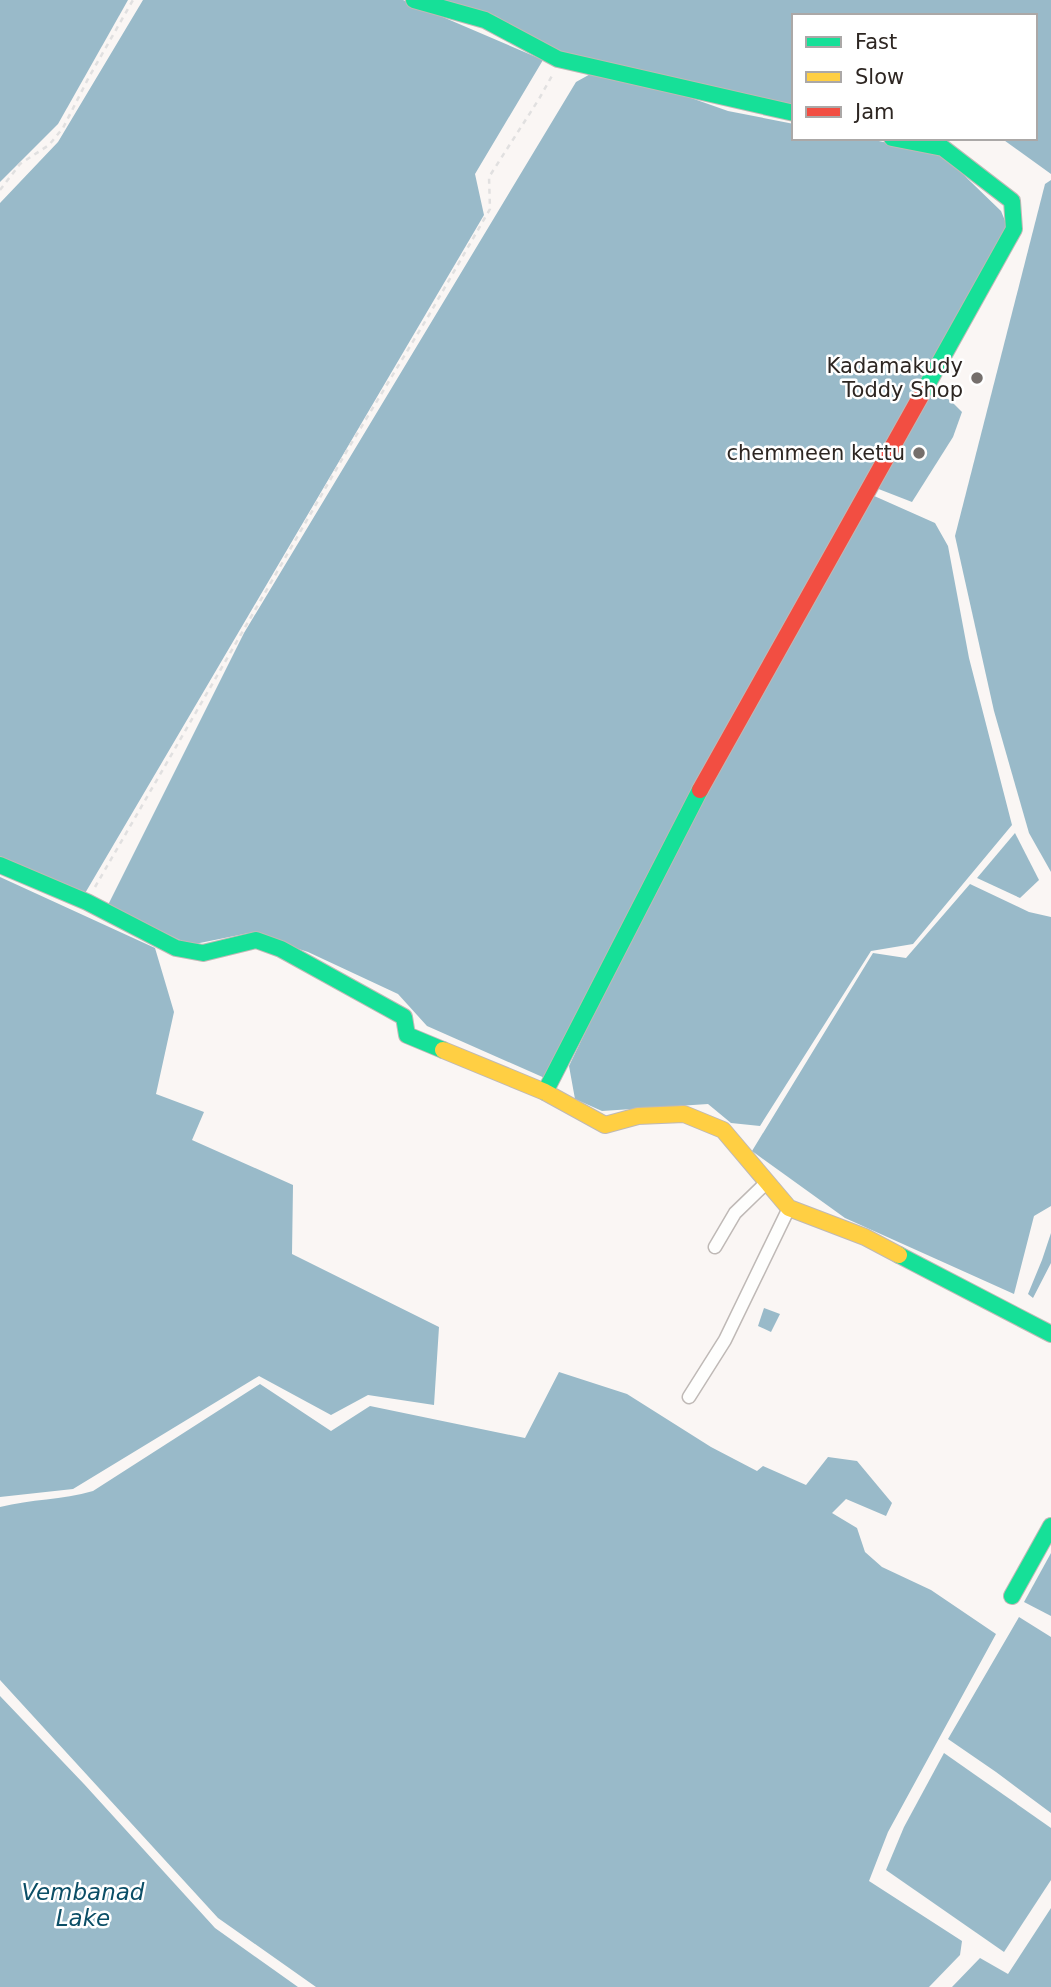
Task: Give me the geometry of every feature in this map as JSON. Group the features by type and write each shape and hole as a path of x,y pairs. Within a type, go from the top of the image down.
{"street":[{"path":"414,0 485,20 558,59 792,113"},
{"path":"545,1092 696,799 1014,229 1012,201 943,148 902,140"},
{"path":"0,865 87,902 176,948 203,953 256,940 281,948 404,1017 407,1035 545,1092 605,1125 638,1116 684,1114 723,1130 794,1210 865,1237 1051,1334"},
{"path":"715,1247 735,1213 767,1182"},
{"path":"729,1349 794,1210"},
{"path":"689,1397 725,1340 794,1210"},
{"path":"1012,1596 1051,1526"}],"path":[{"path":"0,190 20,164 50,145 63,128 133,0"},
{"path":"87,902 104,868 348,449 491,209 489,177 539,99 558,59"}],"water":[{"path":"0,0 128,0 58,124 0,182"},
{"path":"143,0 403,0 543,60 475,174 484,215 84,895 0,856 0,203 58,142"},
{"path":"443,0 1051,0 1051,174 1004,140 1037,140 1037,14 792,14 792,107 550,51 496,16"},
{"path":"594,72 660,87 728,111 792,124 792,140 874,140 942,154 1001,211 1008,228 547,1079 427,1026 398,994 308,952 249,933 190,945 108,905 244,633 576,82"},
{"path":"1051,180 1051,872 1029,833 994,711 955,536 1045,184"},
{"name":"chemmeen kettu","path":"927,391 950,400 962,412 953,437 912,502 876,488"},
{"path":"872,495 935,523 948,546 969,658 1012,825 913,944 871,951 760,1126 731,1123 708,1104 602,1111 575,1099 569,1066 681,833"},
{"path":"1015,833 1039,880 1020,898 977,878"},
{"path":"0,877 155,948 174,1012 156,1094 204,1112 192,1140 293,1185 292,1254 439,1327 434,1405 368,1395 331,1415 259,1376 73,1489 0,1497"},
{"path":"970,884 1029,912 1051,917 1051,1206 1034,1216 1014,1294 845,1218 752,1151 873,953 906,958"},
{"path":"1051,1233 1051,1263 1033,1298 1028,1294"},
{"path":"764,1308 780,1314 771,1332 758,1326"},
{"path":"559,1372 627,1394 711,1447 757,1471 763,1466 806,1485 828,1457 857,1461 892,1503 886,1516 846,1499 832,1513 857,1528 865,1552 882,1567 931,1590 996,1634 888,1832 869,1881 962,1941 960,1955 929,1987 316,1987 218,1918 0,1680 0,1507 93,1491 260,1384 331,1431 370,1406 525,1438"},
{"path":"1051,1553 1051,1616 1024,1602"},
{"path":"1019,1617 1051,1637 1051,1813 948,1739"},
{"name":"Vembanad Lake","path":"0,1696 215,1928 298,1987 0,1987"},
{"path":"944,1753 1051,1828 1051,1880 1004,1952 886,1870 904,1827"},
{"path":"1051,1908 1051,1987 952,1987 980,1958 1008,1974"}],"traffic: fast":[{"path":"414,0 485,20 558,59 792,113"},
{"path":"902,140 943,148 1012,201 1014,229 922,394"},
{"path":"545,1092 700,790"},
{"path":"0,865 87,902 176,948 203,953 256,940 281,949 404,1017 407,1035 443,1050"},
{"path":"899,1255 1051,1334"},
{"path":"1012,1596 1051,1526"}],"traffic: slow":[{"path":"443,1050 545,1092 605,1125 638,1116 684,1114 723,1130 789,1208 865,1237 899,1255"}],"traffic: jam":[{"path":"700,790 922,394"}],"place":[{"name":"Kadamakudy Toddy Shop","path":"977,378"},
{"name":"chemmeen kettu","path":"919,453"}]}
